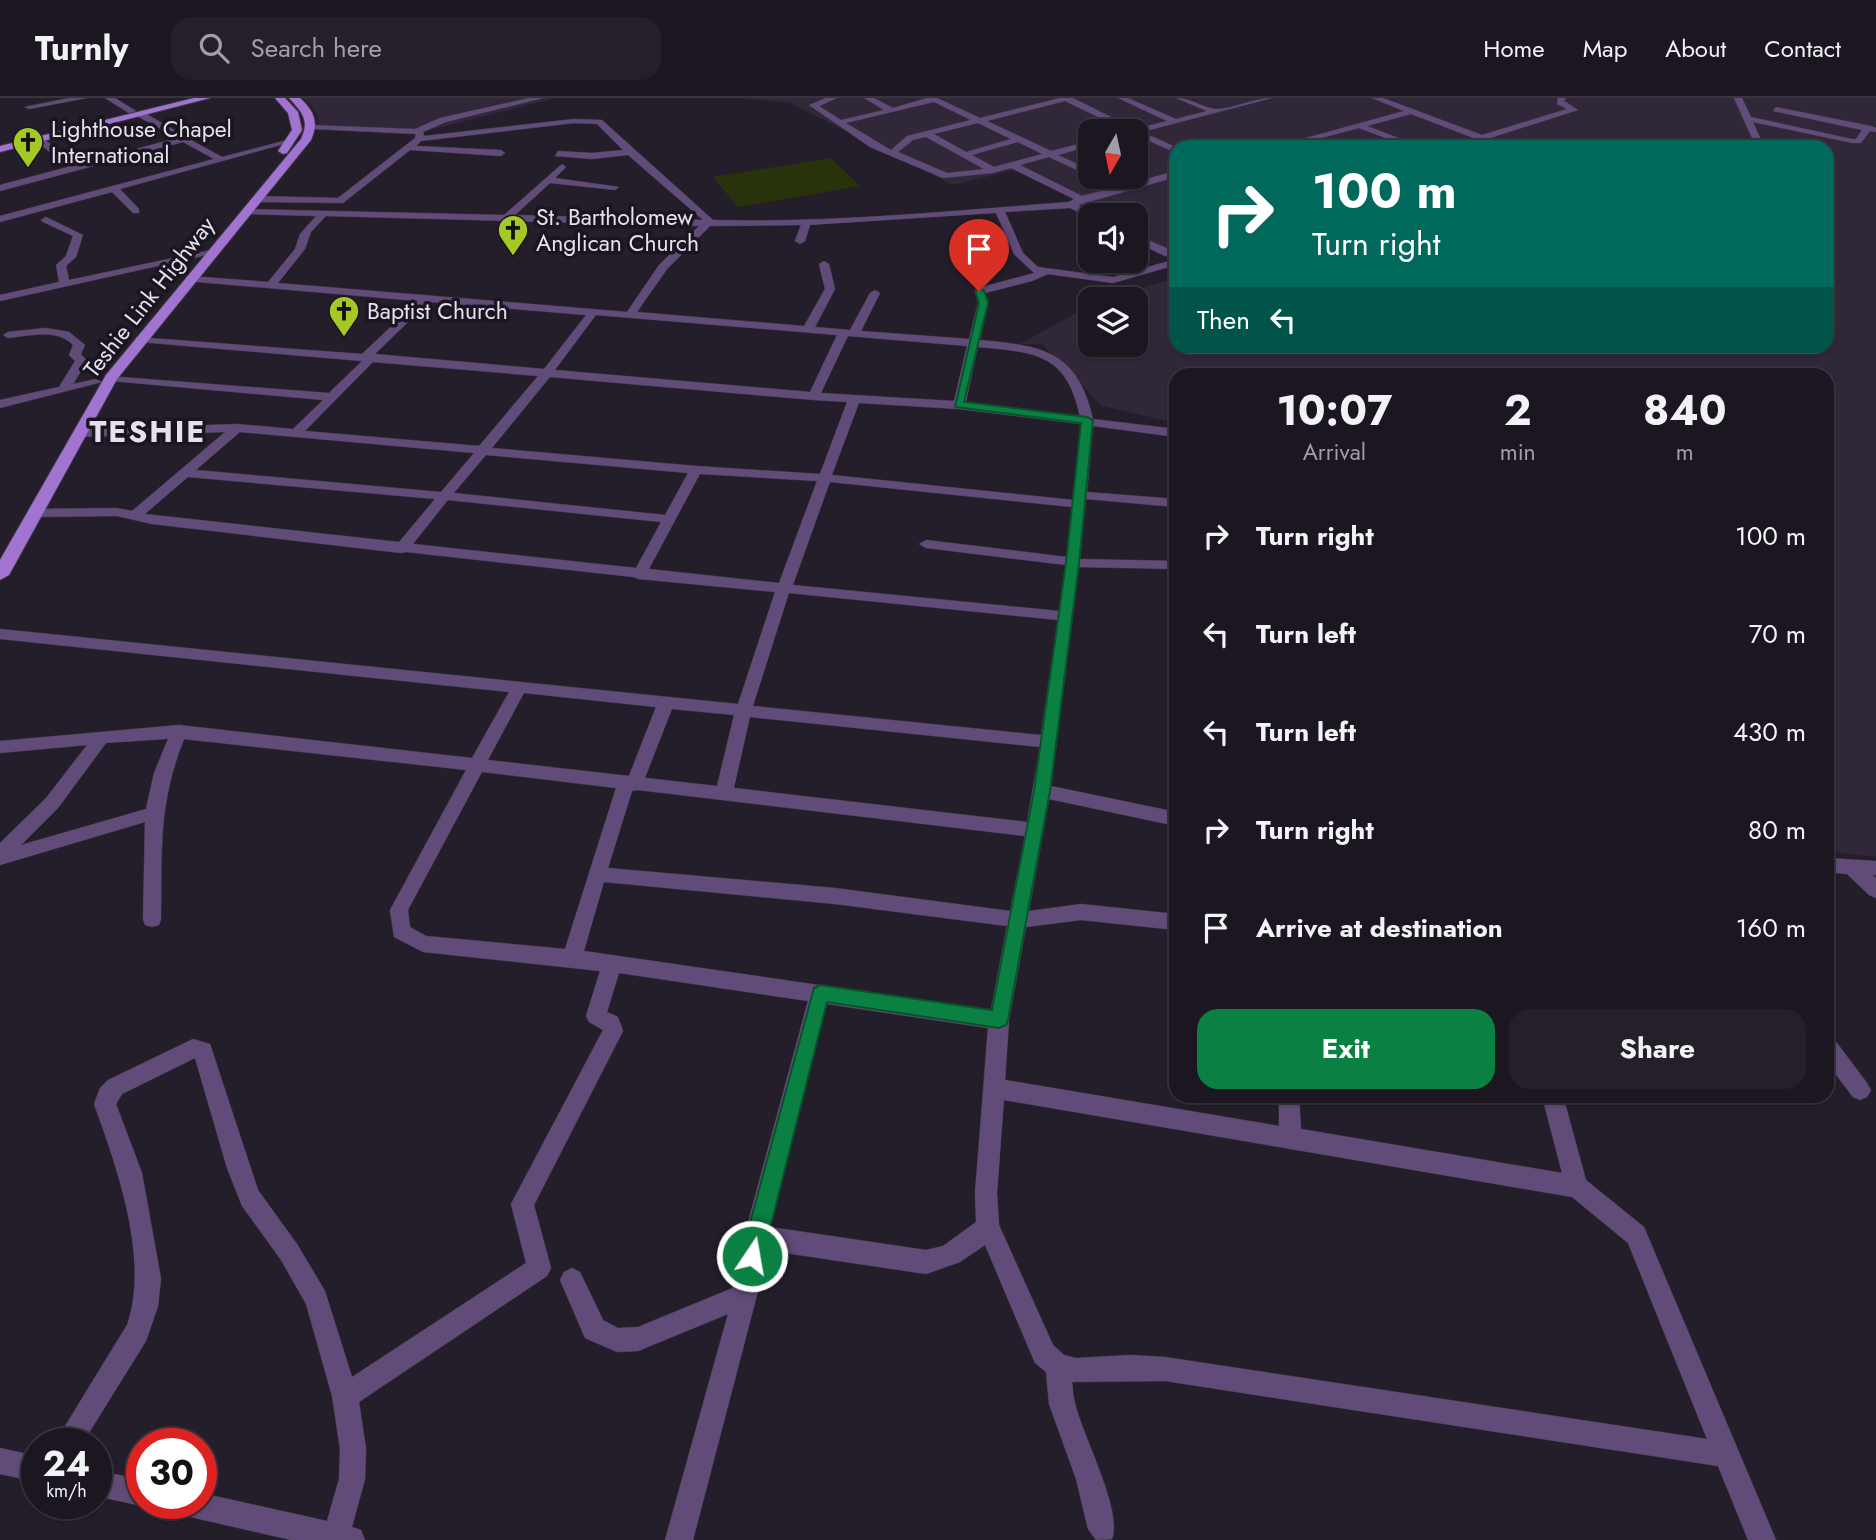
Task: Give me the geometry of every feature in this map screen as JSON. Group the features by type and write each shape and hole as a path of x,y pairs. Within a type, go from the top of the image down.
{"main road":[{"path":"0,147 39,139 185,98"},
{"path":"0,147 205,98"},
{"path":"279,98 293,112 297,130 289,144"},
{"path":"294,98 304,106 311,117 313,127"},
{"name":"Teshie Link Highway","path":"0,547 54,449 128,340 260,199 313,127"},
{"name":"Teshie Link Highway","path":"0,575 79,433 103,380 190,279 289,144"}],"street":[{"path":"29,107 83,98"},
{"path":"109,98 185,138 218,159"},
{"path":"340,201 407,148 419,135 443,120 539,98"},
{"path":"846,104 834,98 813,104 868,141 946,176 993,170 1078,146"},
{"path":"867,98 891,110"},
{"path":"868,141 910,138 1066,98 1109,119"},
{"path":"1122,98 1174,121"},
{"path":"1181,98 1214,111"},
{"path":"1148,128 1268,98"},
{"path":"1376,98 1487,140"},
{"path":"1482,138 1574,110 1560,102 1562,98"},
{"path":"1738,98 1757,140"},
{"path":"842,122 933,99 1078,167"},
{"path":"1776,109 1872,129"},
{"path":"857,110 868,116"},
{"path":"1303,140 1410,112"},
{"path":"1748,119 1852,141 1858,141 1872,129"},
{"path":"313,127 419,135 599,122 709,221"},
{"path":"1358,125 1399,140"},
{"path":"0,188 229,127"},
{"path":"927,134 993,170"},
{"path":"891,153 910,138"},
{"path":"1148,138 1169,147"},
{"path":"39,139 74,168"},
{"path":"898,146 928,144 960,153 1020,139"},
{"path":"0,219 257,148 289,144"},
{"path":"407,148 501,153"},
{"path":"558,154 592,156 630,152"},
{"path":"1013,165 1081,199"},
{"path":"506,218 562,167"},
{"path":"1148,181 1169,176"},
{"path":"549,180 615,187"},
{"path":"115,189 136,211"},
{"path":"248,211 749,223 807,222 1071,205 1081,199 1118,189"},
{"path":"260,199 344,202 306,233 300,243 300,249 271,285"},
{"path":"34,222 63,214 56,204"},
{"path":"1071,205 1078,208"},
{"path":"1000,211 1018,254 1027,266 1044,272 1083,274 1113,280 1169,260"},
{"path":"46,219 78,235 71,257 61,265 64,284"},
{"path":"631,314 663,267 709,221"},
{"path":"800,241 807,222"},
{"path":"1148,245 1169,257"},
{"path":"0,298 205,255"},
{"path":"808,329 830,289 824,264"},
{"path":"958,405 983,303 979,291 1028,279 1044,272"},
{"path":"190,279 972,343 1032,349 1047,354 1066,369 1077,384 1084,399 1087,420 1073,563 1042,791 999,1020 986,1194 988,1227 1006,1262 1044,1354 1058,1366 1076,1370 1130,1367 1165,1369 1729,1455"},
{"path":"814,396 875,293"},
{"path":"295,434 426,299"},
{"path":"401,549 547,373 593,312"},
{"path":"8,335 63,332 75,339 79,345 75,355 82,361 65,389"},
{"path":"140,339 814,396 958,405 1169,432"},
{"path":"0,404 103,380 331,397"},
{"path":"724,794 743,712 783,591 854,399"},
{"path":"135,516 237,428"},
{"path":"79,433 237,428 696,470 1078,499 1169,503"},
{"path":"639,575 667,519 696,470"},
{"path":"184,473 667,519"},
{"path":"34,513 117,512 401,549 783,591 1064,616"},
{"path":"926,544 1056,558 1073,563 1169,565"},
{"path":"0,634 518,690 1048,742"},
{"path":"518,690 399,910 401,931 423,944 572,958 999,1020"},
{"path":"572,958 597,874 630,784 665,705"},
{"path":"152,919 154,813 162,773 179,731"},
{"path":"0,747 179,731 1035,830"},
{"path":"0,856 52,803 101,738"},
{"path":"1042,791 1169,818"},
{"path":"0,856 154,813"},
{"path":"1834,865 1876,868"},
{"path":"1850,865 1876,890"},
{"path":"597,874 835,897 1018,920 1081,912 1169,921"},
{"path":"345,1396 539,1268 522,1204 613,1031 611,1023 596,1016 612,965"},
{"path":"679,1540 745,1295 756,1237 820,993"},
{"path":"76,1428 137,1332 146,1306 149,1279 131,1173 105,1104 108,1095 115,1087 193,1048 203,1051 238,1168 250,1198 289,1252 317,1299 345,1396 354,1449 352,1479 340,1539 217,1510"},
{"path":"1834,1055 1860,1090"},
{"path":"994,1088 1577,1187 1636,1235 1762,1540"},
{"path":"1289,1103 1290,1139"},
{"path":"1555,1103 1577,1187"},
{"path":"756,1237 926,1262 943,1260 988,1227"},
{"path":"572,1280 594,1329 617,1340 638,1339 745,1295"},
{"path":"1058,1366 1062,1404 1089,1479 1102,1530"},
{"path":"0,1461 21,1466"}],"shaded area":[{"path":"303,98 556,98 430,130 319,125 317,113"},
{"path":"738,98 1876,98 1876,857 1834,852 1834,368 1169,368 1169,421 1102,406 1042,344 1020,344 1078,312 1078,357 1148,357 1148,287 1144,287 1169,280 1169,354 1834,354 1834,140 1169,140 1169,250 1148,240 1148,203 1081,203 1066,193 1014,170 953,185 790,103"}],"green space":[{"path":"831,158 860,186 738,207 713,177"}],"place":[{"name":"Lighthouse Chapel International","path":"28,169"},
{"name":"St. Bartholomew Anglican Church","path":"513,257"},
{"name":"Baptist Church","path":"344,338"}],"district":[{"name":"TESHIE","path":"148,431"}],"route":[{"path":"752,1256 820,993 999,1020 1042,791 1073,563 1087,420 958,405 983,303 979,291"}]}
